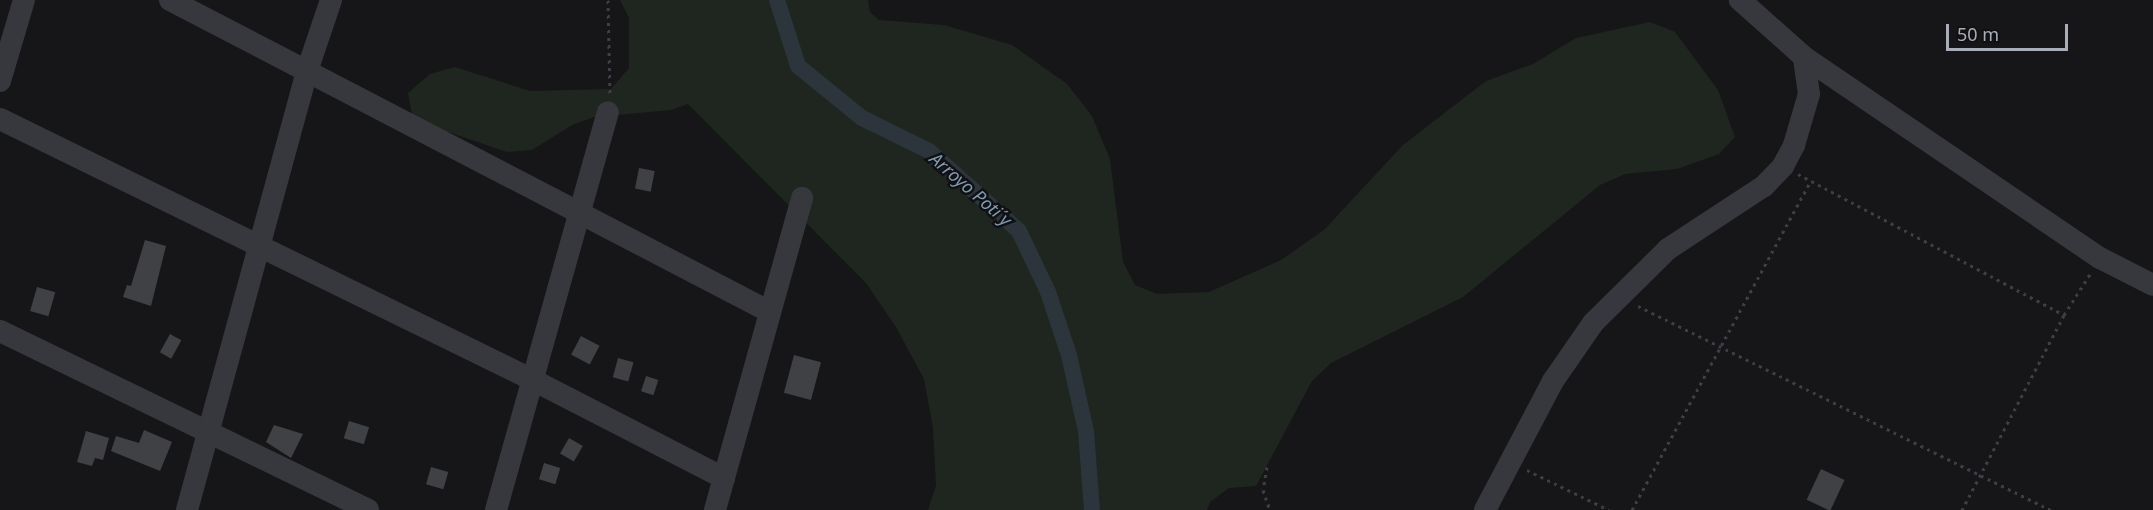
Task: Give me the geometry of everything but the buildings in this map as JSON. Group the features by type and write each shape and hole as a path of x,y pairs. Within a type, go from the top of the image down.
{"street":[{"path":"0,81 24,0"},
{"path":"170,0 770,312"},
{"path":"187,510 307,71 331,0"},
{"path":"1740,0 1804,57 2100,258 2153,285"},
{"path":"1485,510 1553,381 1593,323 1668,249 1764,186 1783,166 1804,122 1809,94 1804,57"},
{"path":"496,510 608,112"},
{"path":"0,119 534,380 724,478"},
{"path":"715,510 802,198"},
{"path":"0,331 209,429 368,510"}],"path":[{"path":"608,0 612,77 608,112"},
{"path":"1783,166 2064,315"},
{"path":"1632,510 1811,181"},
{"path":"1962,510 2064,315 2100,258"},
{"path":"1618,296 2050,510"},
{"path":"1512,462 1609,510"},
{"path":"1267,467 1263,490 1270,510"}],"shaded area":[{"path":"620,0 868,0 870,12 879,20 944,25 1012,45 1067,84 1092,116 1110,159 1123,262 1135,285 1157,294 1209,292 1281,260 1324,230 1403,145 1486,81 1533,64 1576,38 1650,22 1675,32 1718,90 1735,137 1719,154 1677,169 1625,174 1600,185 1463,297 1331,363 1312,381 1256,486 1229,488 1210,502 1207,510 928,510 936,485 933,428 924,379 896,327 866,283 688,104 671,110 594,117 572,125 532,150 507,152 413,120 408,93 430,74 455,67 530,91 611,89 629,68 629,18"}],"waterway":[{"name":"Arroyo Poti´y","path":"777,0 798,66 862,118 929,151 1019,231 1048,292 1069,355 1086,431 1092,510"}]}
